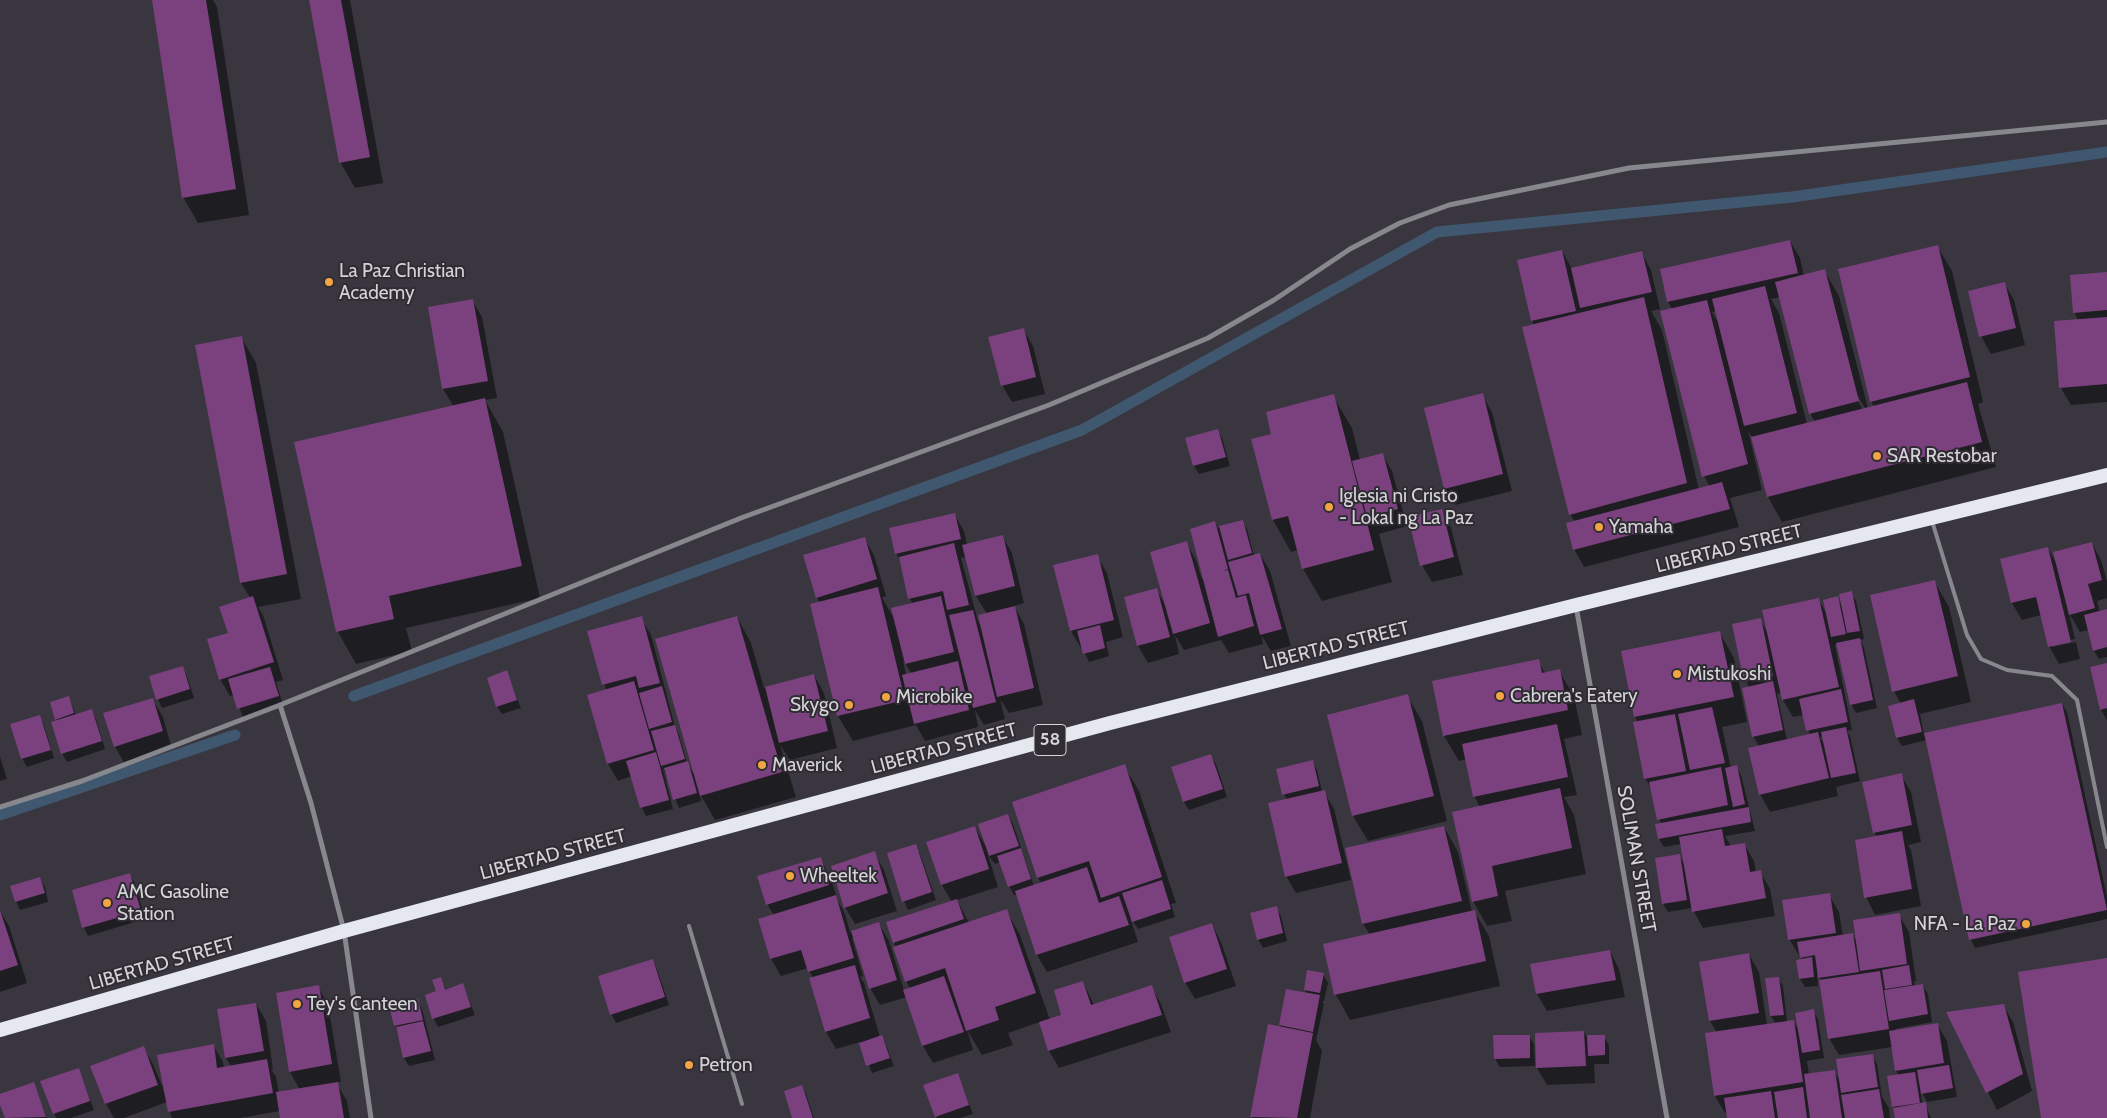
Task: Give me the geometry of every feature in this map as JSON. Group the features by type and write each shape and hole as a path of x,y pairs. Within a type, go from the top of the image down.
{"highway":[{"name":"LIBERTAD STREET","path":"0,1030 344,931 1101,726 1576,605 2107,475"}],"street":[{"path":"0,807 82,781 280,705 741,518 1050,405 1208,338 1274,300 1350,249 1400,223 1449,205 1629,168 2107,122"},
{"name":"SOLIMAN STREET","path":"1576,605 1667,1118"},
{"path":"280,705 309,795 344,931 371,1118"}],"lane":[{"path":"1931,519 1967,635 1981,659 2007,670 2052,676 2077,700 2107,847"},
{"path":"688,926 742,1104"}],"building":[{"path":"152,0 206,0 236,189 182,198"},
{"path":"309,0 341,0 370,157 339,163"},
{"path":"1790,240 1798,273 1667,302 1660,269"},
{"path":"1938,245 1970,377 1870,402 1838,269"},
{"path":"1562,250 1576,311 1531,321 1517,260"},
{"path":"1642,251 1652,292 1580,308 1571,268"},
{"path":"1825,269 1859,401 1809,414 1775,282"},
{"path":"2107,272 2107,310 2073,313 2070,275"},
{"path":"2005,282 2016,328 1979,337 1968,291"},
{"path":"1765,286 1797,413 1744,426 1712,299"},
{"path":"1644,297 1687,483 1569,515 1522,327"},
{"path":"473,299 488,381 442,389 428,307"},
{"path":"1707,300 1748,464 1702,477 1660,311"},
{"path":"2107,317 2107,384 2059,388 2054,321"},
{"path":"1024,328 1036,377 1001,386 988,337"},
{"path":"242,336 287,574 240,583 195,345"},
{"path":"1967,382 1982,442 1767,497 1751,437"},
{"path":"1483,393 1503,474 1444,489 1424,408"},
{"path":"1334,394 1374,550 1302,569 1288,516 1272,520 1251,439 1271,434 1266,412"},
{"path":"485,398 522,566 389,596 394,619 336,632 294,442"},
{"path":"1218,429 1226,457 1193,466 1185,438"},
{"path":"1383,453 1398,509 1367,517 1352,461"},
{"path":"1722,482 1730,509 1573,550 1566,523"},
{"path":"1442,509 1454,557 1420,566 1408,517"},
{"path":"955,513 961,539 895,554 889,528"},
{"path":"1243,520 1252,553 1228,560 1219,526"},
{"path":"1215,521 1228,569 1223,571 1228,570 1236,598 1246,595 1254,626 1218,637 1190,529"},
{"path":"1003,535 1015,586 975,596 962,545"},
{"path":"865,537 877,579 816,598 803,555"},
{"path":"1187,541 1210,623 1173,634 1150,552"},
{"path":"2092,542 2102,580 2088,584 2095,608 2069,615 2053,552"},
{"path":"954,543 969,605 947,610 943,591 908,599 899,557"},
{"path":"2048,547 2071,642 2048,647 2036,597 2011,603 2000,559"},
{"path":"1260,553 1282,629 1260,635 1249,593 1238,596 1228,562"},
{"path":"1098,554 1114,620 1070,631 1053,565"},
{"path":"1935,580 1958,676 1892,692 1870,595"},
{"path":"878,587 905,700 837,716 810,604"},
{"path":"1157,588 1170,637 1137,646 1124,597"},
{"path":"1852,591 1860,631 1847,633 1839,594"},
{"path":"253,596 274,662 219,680 207,639 228,633 219,607"},
{"path":"941,596 954,652 905,664 891,608"},
{"path":"1838,596 1846,634 1831,637 1823,600"},
{"path":"1819,598 1839,687 1782,700 1762,610"},
{"path":"1015,606 1034,688 997,697 978,615"},
{"path":"2107,609 2107,647 2093,651 2084,615"},
{"path":"973,610 996,702 973,708 949,615"},
{"path":"642,616 660,683 639,688 636,676 602,685 587,631"},
{"path":"737,616 782,772 700,796 655,639"},
{"path":"1761,618 1773,676 1744,682 1732,624"},
{"path":"1100,625 1105,648 1083,654 1077,631"},
{"name":"Mistukoshi","path":"1720,631 1734,697 1634,717 1621,651"},
{"path":"1860,638 1873,700 1850,705 1836,643"},
{"name":"Cabrera's Eatery","path":"1539,659 1542,673 1560,669 1568,710 1443,736 1432,681"},
{"path":"958,661 969,710 914,724 902,675"},
{"path":"2107,663 2107,708 2100,710 2090,667"},
{"path":"183,666 190,689 156,700 149,676"},
{"path":"270,667 279,696 237,709 228,679"},
{"path":"507,670 517,700 496,707 487,678"},
{"path":"814,674 828,731 779,743 765,687"},
{"path":"634,681 654,750 607,764 587,695"},
{"path":"1773,681 1783,730 1752,737 1742,688"},
{"path":"662,686 672,722 649,729 639,693"},
{"path":"1841,689 1848,722 1806,731 1799,699"},
{"path":"1408,694 1434,796 1352,816 1327,715"},
{"path":"69,696 74,713 55,720 50,702"},
{"path":"153,698 163,731 114,747 103,713"},
{"path":"1914,699 1922,732 1896,738 1888,706"},
{"path":"2062,703 2107,910 1969,940 1924,733"},
{"path":"1712,707 1725,763 1690,770 1678,714"},
{"path":"92,709 102,741 61,754 51,722"},
{"path":"1675,714 1686,771 1644,779 1633,722"},
{"path":"40,715 51,750 21,759 10,724"},
{"path":"1557,724 1568,777 1473,797 1462,744"},
{"path":"675,725 685,759 661,766 651,731"},
{"path":"1846,727 1856,773 1831,778 1821,732"},
{"path":"1818,732 1829,778 1759,795 1748,748"},
{"path":"656,752 669,800 640,808 626,761"},
{"path":"1211,754 1223,789 1183,802 1171,767"},
{"path":"1313,760 1319,786 1282,795 1276,769"},
{"path":"688,761 697,793 673,800 664,768"},
{"path":"1125,764 1162,877 1101,898 1089,861 1037,878 1012,802"},
{"path":"1737,765 1745,804 1733,807 1725,768"},
{"path":"1721,767 1728,805 1657,820 1649,782"},
{"path":"1902,773 1912,825 1873,833 1862,782"},
{"path":"1560,788 1572,848 1492,866 1498,896 1472,902 1452,812"},
{"path":"1325,790 1342,863 1285,877 1268,803"},
{"path":"1749,807 1751,822 1658,839 1655,824"},
{"path":"1008,814 1019,846 989,856 978,824"},
{"path":"975,826 989,869 941,885 926,842"},
{"path":"1444,826 1462,901 1362,924 1345,848"},
{"path":"1722,829 1725,846 1745,843 1750,872 1761,870 1766,898 1692,912 1679,837"},
{"path":"1902,831 1912,889 1864,898 1855,840"},
{"path":"916,844 932,892 902,902 887,853"},
{"path":"1021,848 1031,879 1008,887 997,856"},
{"path":"875,851 888,893 844,908 831,866"},
{"path":"1680,854 1687,900 1662,904 1655,858"},
{"path":"821,857 829,885 766,905 757,876"},
{"path":"1087,867 1099,903 1119,896 1129,925 1036,955 1015,891"},
{"path":"130,873 141,911 82,928 72,890"},
{"path":"40,877 45,893 15,902 10,886"},
{"path":"1162,880 1171,909 1132,922 1122,893"},
{"path":"1830,893 1836,933 1788,940 1782,900"},
{"path":"836,895 854,958 808,972 801,950 770,959 758,919"},
{"path":"957,899 964,919 893,943 886,922"},
{"path":"1277,906 1283,933 1257,940 1250,913"},
{"path":"1007,909 1036,993 995,1007 999,1020 966,1031 945,968 905,982 893,947"},
{"path":"0,910 18,965 0,971"},
{"path":"1475,910 1486,961 1334,995 1323,944"},
{"path":"1900,913 1907,964 1860,971 1853,920"},
{"path":"879,922 897,980 869,989 851,931"},
{"path":"1212,923 1227,969 1184,983 1169,937"},
{"path":"1853,933 1859,972 1818,978 1815,955 1800,958 1797,942"},
{"path":"1610,950 1616,980 1536,994 1530,964"},
{"path":"1749,953 1759,1013 1709,1021 1699,962"},
{"path":"1812,957 1814,977 1799,979 1796,960"},
{"path":"2107,958 2107,1118 2041,1118 2018,972"},
{"path":"653,959 665,997 610,1015 598,976"},
{"path":"855,965 870,1018 825,1032 809,978"},
{"path":"1909,965 1912,985 1885,989 1882,970"},
{"path":"1307,970 1324,973 1320,993 1304,990"},
{"path":"1880,971 1889,1029 1828,1039 1819,980"},
{"path":"944,976 964,1032 922,1046 903,990"},
{"path":"441,977 445,990 463,983 471,1007 432,1019 425,995 436,991 432,980"},
{"path":"1779,977 1784,1015 1770,1016 1765,978"},
{"path":"1083,981 1091,1005 1152,985 1162,1015 1048,1051 1039,1022 1061,1015 1054,990"},
{"path":"1923,984 1928,1014 1889,1021 1884,990"},
{"path":"319,985 332,1064 289,1072 276,993"},
{"path":"1286,989 1320,995 1313,1032 1279,1025"},
{"path":"418,999 423,1020 394,1026 389,1006"},
{"path":"256,1003 264,1051 225,1058 217,1009"},
{"path":"2004,1004 2023,1074 1986,1093 1946,1012"},
{"path":"1814,1009 1820,1050 1802,1053 1795,1013"},
{"path":"1794,1020 1803,1082 1714,1096 1705,1033"},
{"path":"423,1021 431,1051 403,1058 396,1027"},
{"path":"1938,1023 1944,1063 1895,1071 1889,1031"},
{"path":"1268,1024 1313,1033 1297,1118 1250,1117"},
{"path":"1584,1031 1586,1066 1536,1068 1535,1033"},
{"path":"882,1035 890,1058 866,1066 859,1043"},
{"path":"1493,1035 1530,1035 1530,1058 1494,1059"},
{"path":"1587,1035 1605,1035 1605,1055 1588,1056"},
{"path":"214,1044 217,1068 267,1059 273,1093 168,1112 157,1055"},
{"path":"144,1046 158,1085 105,1104 90,1066"},
{"path":"1873,1054 1878,1087 1841,1093 1836,1059"},
{"path":"1949,1065 1953,1088 1921,1094 1917,1070"},
{"path":"79,1068 90,1101 53,1114 40,1081"},
{"path":"1835,1070 1842,1118 1810,1118 1804,1074"},
{"path":"1915,1072 1920,1103 1892,1107 1887,1076"},
{"path":"958,1073 969,1105 935,1117 923,1085"},
{"path":"34,1082 46,1117 5,1118 0,1105 0,1094"},
{"path":"338,1082 344,1118 280,1118 276,1092"},
{"path":"802,1085 813,1118 792,1118 784,1091"},
{"path":"1803,1087 1807,1118 1778,1118 1774,1092"},
{"path":"1879,1089 1884,1118 1845,1118 1841,1095"},
{"path":"1771,1091 1775,1118 1727,1118 1724,1098"},
{"path":"1926,1102 1928,1118 1895,1118 1893,1108"}],"waterway":[{"path":"354,696 1082,430 1437,232 1792,197 2107,152"},
{"path":"0,815 235,735"}],"place":[{"name":"La Paz Christian Academy","path":"329,282"},
{"name":"SAR Restobar","path":"1877,456"},
{"name":"Iglesia ni Cristo - Lokal ng La Paz","path":"1329,507"},
{"name":"Yamaha","path":"1599,527"},
{"name":"Mistukoshi","path":"1677,674"},
{"name":"Cabrera's Eatery","path":"1500,696"},
{"name":"Microbike","path":"886,697"},
{"name":"Skygo","path":"849,705"},
{"name":"Maverick","path":"762,765"},
{"name":"Wheeltek","path":"790,876"},
{"name":"AMC Gasoline Station","path":"107,903"},
{"name":"NFA - La Paz","path":"2026,924"},
{"name":"Tey's Canteen","path":"297,1004"},
{"name":"Petron","path":"689,1065"}]}
